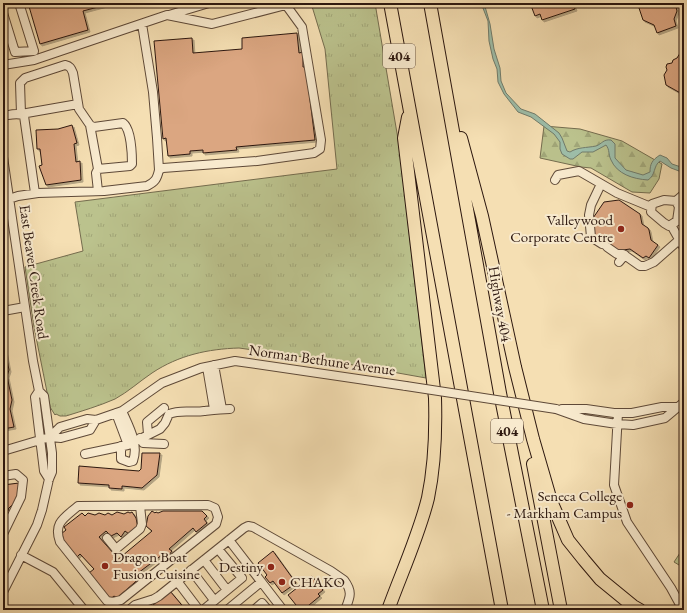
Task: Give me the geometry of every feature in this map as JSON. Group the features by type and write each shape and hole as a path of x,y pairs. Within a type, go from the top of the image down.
{"highway":[{"name":"404","path":"390,3 502,610"},
{"name":"Highway 404","path":"430,3 500,393 543,610"},
{"path":"438,50 482,216 515,367 561,610"},
{"path":"388,610 412,546 427,499 433,469 436,438 434,382 404,138 409,108"},
{"path":"515,367 533,439 551,501 568,540 600,579 640,610"}],"street":[{"path":"3,14 15,52 34,51 19,3"},
{"path":"3,65 34,60 209,3"},
{"path":"159,170 257,162 314,153 320,149 321,140 302,27 286,5 212,24 167,16"},
{"path":"6,200 35,193 98,191 147,186 153,183 157,178 159,170 158,138 142,24"},
{"path":"35,193 24,116 21,114 20,83 25,78 65,65 71,68 78,104 90,125 98,169 96,173 98,191"},
{"path":"3,116 78,104"},
{"path":"90,125 94,127 123,123 128,130 131,145 132,164 130,166 98,169"},
{"name":"East Beaver Creek Road","path":"3,156 6,200 33,361 39,390 44,396 52,453 52,472 42,510 3,592"},
{"path":"555,180 558,175 579,171 617,193 651,207"},
{"path":"601,184 591,204 588,215 591,236 618,254 625,255 640,266 645,266 654,262 679,240"},
{"path":"651,207 651,212 664,224 669,226 677,221 680,204 684,194"},
{"path":"651,207 652,204 664,200 680,204"},
{"path":"671,225 684,248"},
{"path":"620,262 625,255"},
{"path":"3,311 25,307"},
{"name":"Norman Bethune Avenue","path":"50,437 60,427 87,419 96,420 119,412 162,383 211,366 235,362 556,409 586,409 618,413 632,413 662,407 676,407"},
{"path":"85,454 131,442 160,429 165,423 169,414 176,411 204,411 222,409 211,366"},
{"name":"East Beaver Creek Road","path":"39,390 35,397 44,471 49,479"},
{"name":"Norman Bethune Avenue","path":"556,409 584,419 634,425 665,418 676,407 684,402"},
{"path":"148,434 147,422 164,408"},
{"path":"119,412 131,442"},
{"path":"618,413 614,485 627,522 671,588 683,610"},
{"name":"Norman Bethune Avenue","path":"50,437 61,438 90,430 96,420"},
{"path":"3,450 50,437"},
{"path":"131,442 164,444"},
{"path":"3,476 16,474 23,480 21,497 3,534"},
{"path":"208,505 215,508 218,517 216,524 121,600 114,602 107,601 60,542 57,534 59,523 78,506 140,506 208,505"},
{"path":"107,538 116,549 140,529 142,524 140,506"},
{"path":"129,610 140,603 154,599 248,526 344,580 349,586 350,598 345,610"},
{"path":"229,540 283,610"},
{"path":"203,610 242,578 218,549"},
{"path":"21,555 53,572 84,610"},
{"path":"204,560 227,590"},
{"path":"191,570 214,600"},
{"path":"177,581 199,610"},
{"path":"227,610 261,582"},
{"path":"254,610 262,603 268,610"}],"green space":[{"path":"311,3 375,3 399,145 426,378 325,360 239,348 216,350 183,357 162,367 115,399 66,416 55,415 50,407 34,327 25,267 83,251 75,202 337,169 325,49"},
{"path":"544,126 580,129 622,141 662,164 659,179 650,193 632,192 591,168 540,158"},
{"path":"684,547 684,568 674,562"}],"shaded area":[{"path":"481,3 484,3 490,24 494,49 500,68 501,81 506,93 521,109 535,114 559,133 567,151 570,152 579,148 596,146 604,141 611,140 615,144 615,158 626,170 643,175 650,172 652,162 660,155 667,158 672,164 684,168 684,177 679,171 660,161 656,165 651,178 648,180 626,175 614,165 606,145 593,152 582,152 573,159 570,159 562,154 560,142 554,134 531,117 518,112 504,94 498,82 497,69 489,41 488,21"}],"building":[{"path":"28,3 113,3 83,11 88,30 40,44"},
{"path":"530,3 573,3 575,9 542,20 540,14 535,16"},
{"path":"642,3 675,3 677,11 674,19 676,26 657,33 654,25 643,20 639,8"},
{"path":"297,33 299,53 303,52 303,67 306,67 315,140 236,147 237,150 203,153 203,150 190,151 190,154 168,156 166,138 163,139 154,41 192,38 193,53 242,49 242,38"},
{"path":"682,50 684,50 684,95 666,85 664,75 667,70 667,64 672,63"},
{"path":"72,125 77,143 74,144 76,162 80,161 81,180 46,185 39,166 42,165 40,149 37,149 36,130 58,129"},
{"name":"Valleywood Corporate Centre","path":"619,200 640,214 642,224 649,230 651,240 658,245 649,258 646,256 643,258 630,249 616,251 594,237 591,221 604,202"},
{"path":"3,339 9,370 7,376 12,400 10,409 14,427 3,429"},
{"path":"142,453 160,453 157,475 142,488 122,486 122,489 109,488 109,485 78,483 79,466 139,471 141,469"},
{"path":"19,483 19,492 15,502 8,509 11,514 3,522 3,485"},
{"path":"152,511 158,513 163,511 202,511 207,516 204,519 207,523 196,532 193,528 169,549 172,551 169,555 166,552 138,573 142,576 117,598 114,596 109,600 89,573 94,569 80,554 77,557 62,539 63,537 61,534 66,530 64,527 82,513 85,516 88,513 95,515 99,513 105,515 108,513 112,515 117,512 124,514 132,512 136,518 138,528 135,531 132,530 129,534 125,531 121,537 117,533 111,536 106,531 99,537 115,555 113,557 116,561 152,531 146,526 148,516"},
{"path":"273,551 296,583 282,593 273,581 270,583 265,577 267,575 258,563"},
{"path":"312,576 323,590 318,594 320,596 303,610 300,610 288,595"},
{"path":"170,591 186,610 147,610"}],"place":[{"name":"Valleywood Corporate Centre","path":"621,229"},
{"name":"Seneca College - Markham Campus","path":"630,505"},
{"name":"Dragon Boat Fusion Cuisine","path":"105,566"},
{"name":"Destiny","path":"271,567"},
{"name":"CHAKO","path":"282,582"}]}
